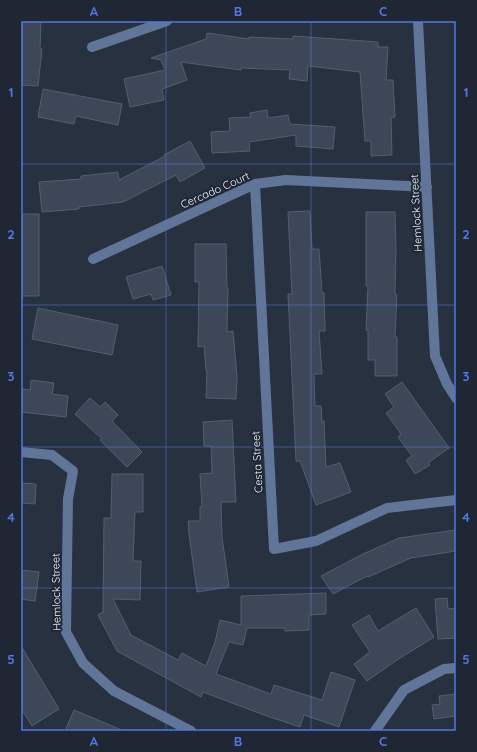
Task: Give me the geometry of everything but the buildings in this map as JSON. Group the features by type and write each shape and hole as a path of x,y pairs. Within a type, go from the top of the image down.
{"street":[{"path":"92,47 167,21"},
{"name":"Hemlock Street","path":"418,21 435,356 447,384 456,398"},
{"name":"Cercado Court","path":"93,259 255,184 286,180 427,187"},
{"name":"Cesta Street","path":"255,184 274,549 316,541 387,508 456,500"},
{"name":"Hemlock Street","path":"21,452 52,455 73,471 68,499 66,632 83,663 114,691 191,731"},
{"path":"374,731 404,690 444,670 456,668"}]}
